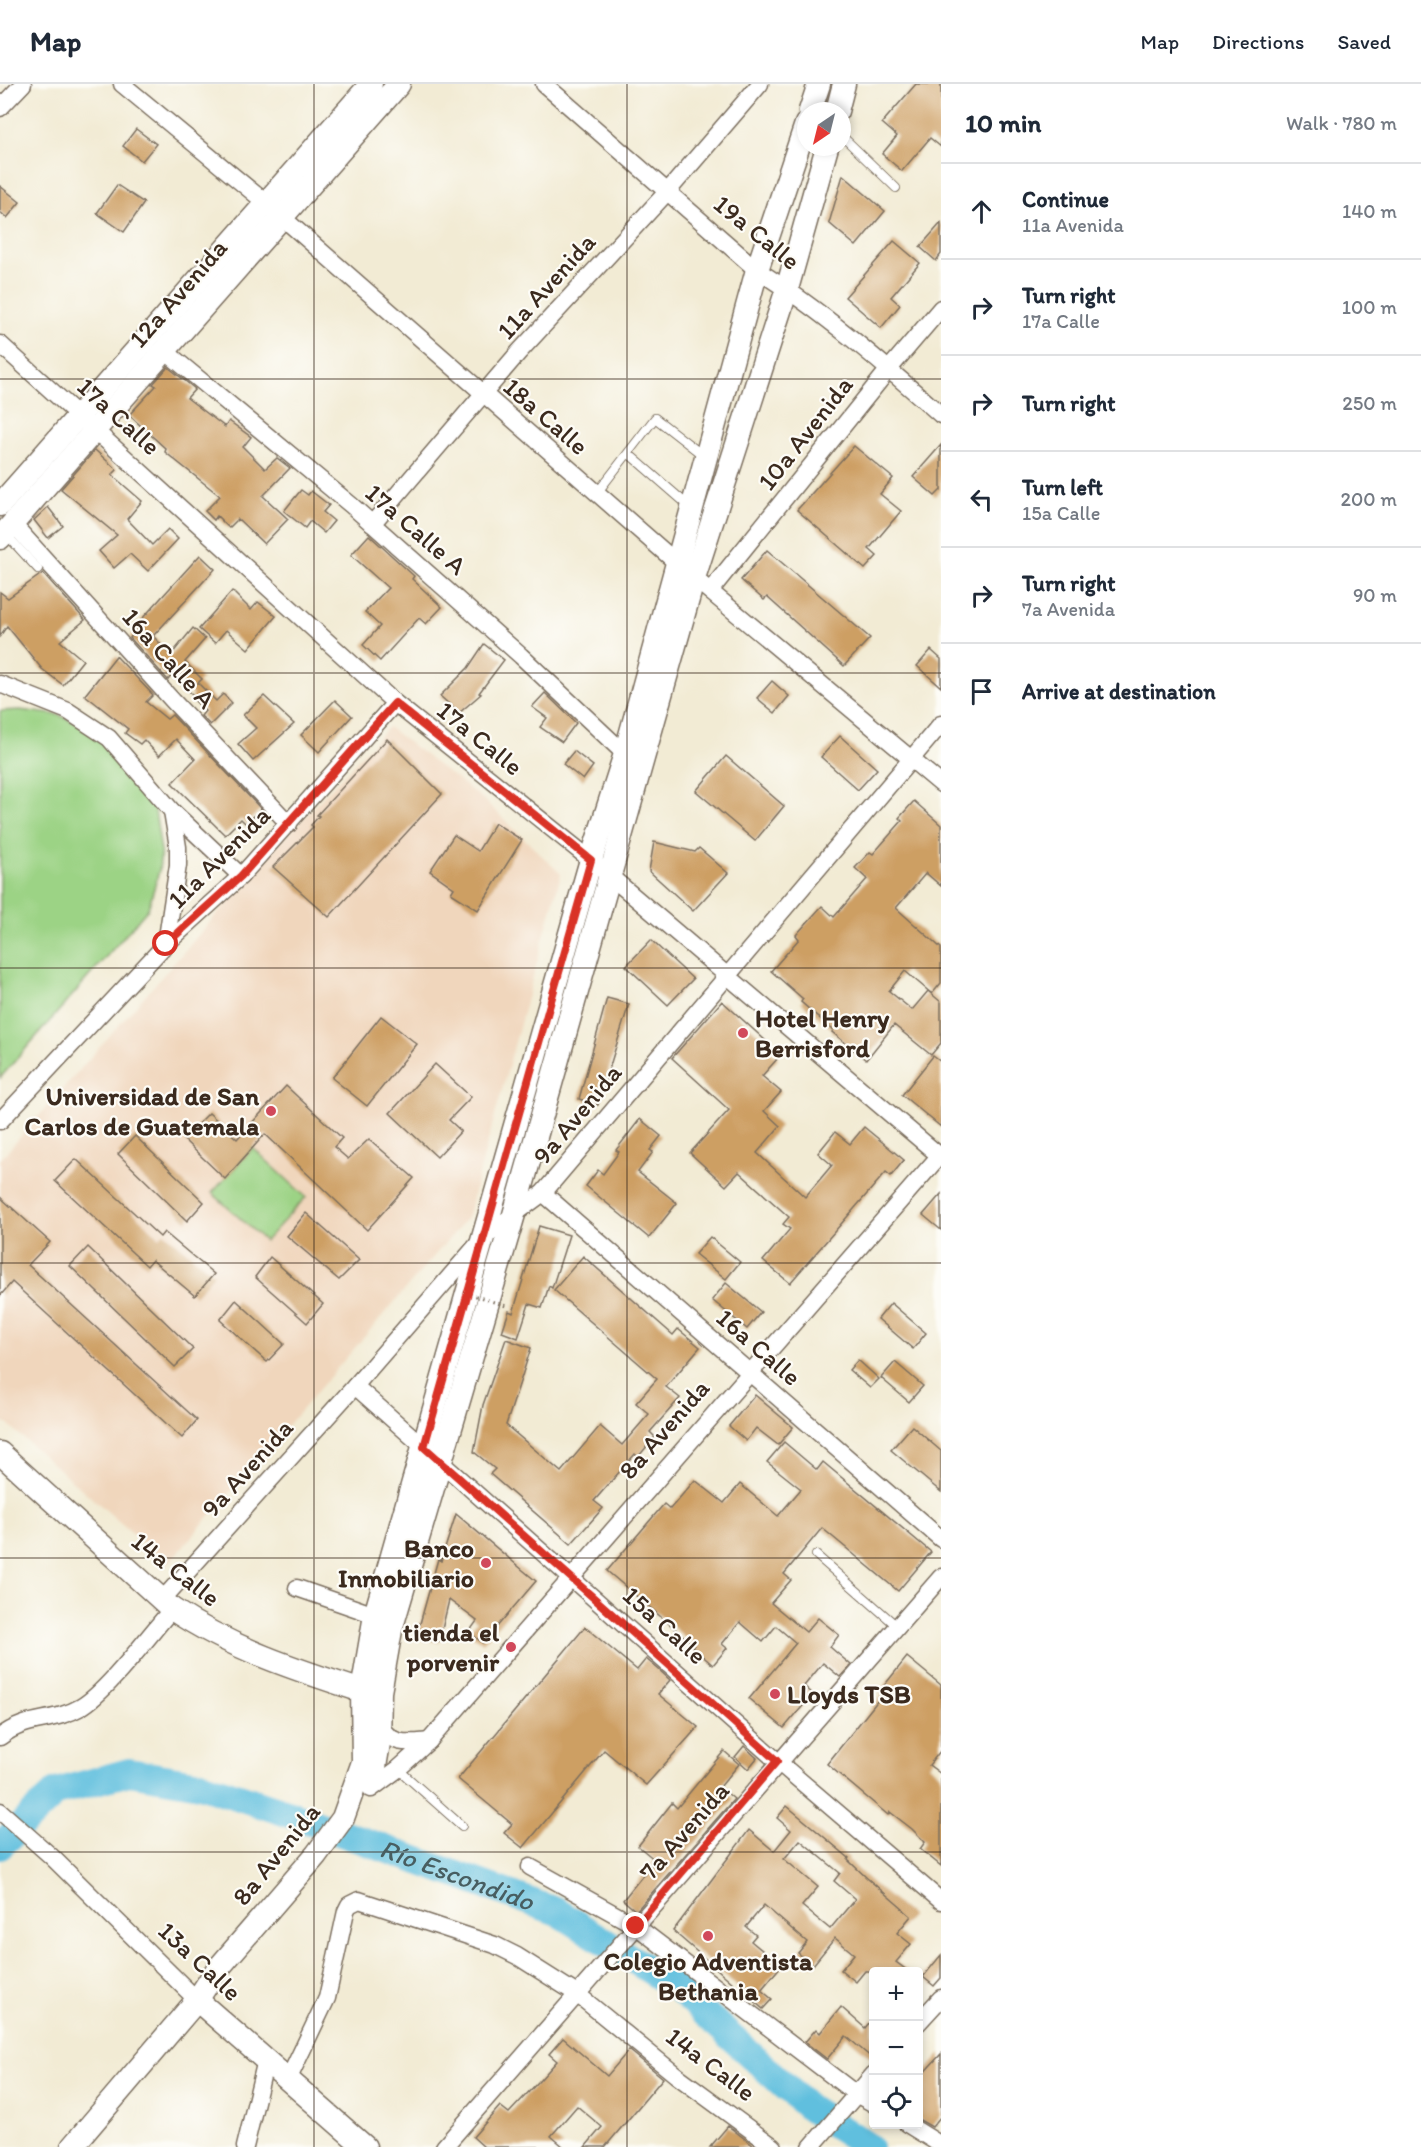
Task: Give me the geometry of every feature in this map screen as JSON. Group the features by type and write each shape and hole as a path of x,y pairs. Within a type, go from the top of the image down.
{"main road":[{"name":"12a Avenida","path":"6,532 165,351 371,84"},
{"name":"12a Avenida","path":"0,505 80,414 274,210 399,84"},
{"path":"813,102 819,84"},
{"path":"839,102 844,84"},
{"path":"371,1691 391,1630 485,1236 591,860 625,754 694,577 693,510 757,270 797,151"},
{"path":"371,1691 375,1615 515,1211 694,577 787,289 824,156"},
{"name":"14a Calle","path":"0,1452 167,1605 196,1625 275,1662 371,1691"},
{"name":"8a Avenida","path":"72,2147 197,2000 216,1971 315,1866 371,1789 377,1765 380,1726 371,1691"},
{"name":"8a Avenida","path":"349,1822 363,1762 371,1691"},
{"name":"13a Calle","path":"197,2000 365,2147"}],"street":[{"path":"0,108 22,84"},
{"name":"18a Calle","path":"122,84 274,210 482,395 694,577 912,757 941,784"},
{"name":"19a Calle","path":"544,84 757,270 787,289 889,369 941,416"},
{"name":"11a Avenida","path":"372,524 482,395 668,191 760,84"},
{"name":"10a Avenida","path":"694,577 889,369 941,308"},
{"name":"17a Calle","path":"0,344 80,414 395,703 591,860 940,1156"},
{"name":"17a Calle A","path":"165,351 372,524 513,648 625,754"},
{"name":"16a Calle A","path":"6,532 173,701 289,824"},
{"path":"0,684 68,711 109,738 172,811 241,876"},
{"name":"11a Avenida","path":"0,1121 166,944 241,876 395,703"},
{"name":"9a Avenida","path":"0,1737 14,1726 29,1720 63,1716 83,1706 99,1692 167,1605 485,1236 515,1211 543,1193 941,724"},
{"path":"166,944 178,864 178,847 172,811"},
{"name":"8a Avenida","path":"371,1789 398,1769 429,1741 940,1156"},
{"name":"16a Calle","path":"543,1193 941,1539"},
{"name":"15a Calle","path":"355,1386 573,1577 777,1761 941,1901"},
{"name":"7a Avenida","path":"444,2147 777,1761 941,1577"},
{"path":"297,1588 375,1615"},
{"path":"380,1726 386,1736 399,1743 429,1741"},
{"name":"13a Calle","path":"0,1811 52,1857 197,2000"},
{"path":"530,1867 632,1930 855,2095 869,2102"},
{"name":"14a Calle","path":"288,2080 327,1998 346,1911 349,1905 359,1900 495,1945 517,1956 577,1994 676,2075 774,2147"},
{"path":"920,2021 941,1998"},
{"path":"244,2147 266,2060"},
{"path":"811,2147 872,2075"},
{"path":"915,2129 941,2145"}],"lane":[{"path":"851,145 896,188"},
{"path":"597,493 655,418 706,459"},
{"path":"629,454 693,510"},
{"path":"6,532 38,569"},
{"path":"816,1555 898,1627"},
{"path":"398,1769 462,1826"}],"path":[{"path":"464,1292 506,1306"}],"shaded area":[{"name":"Universidad de San Carlos de Guatemala","path":"388,727 484,800 561,874 467,1218 168,1564 0,1418 0,1160 270,854"}],"green space":[{"path":"20,710 59,715 96,732 148,792 155,811 161,851 159,871 148,909 0,1078 0,711"},
{"path":"253,1148 306,1197 265,1241 212,1193"}],"building":[{"path":"916,84 941,84 941,147 930,138 902,171 882,154 897,136 882,123"},
{"path":"136,129 156,144 142,161 123,146"},
{"path":"843,175 885,211 856,246 829,223"},
{"path":"117,185 144,203 124,232 97,213"},
{"path":"0,186 20,202 7,218 0,212"},
{"path":"941,223 941,254 936,261 920,247"},
{"path":"894,241 920,263 891,297 900,305 881,328 845,297"},
{"path":"168,367 195,389 187,398 225,427 229,421 251,437 243,447 265,469 277,458 290,468 263,496 288,519 264,544 238,519 229,528 217,516 214,520 205,511 220,496 165,452 166,449 129,415 156,386 153,384"},
{"path":"941,445 941,490 935,496 913,477"},
{"path":"854,446 893,478 880,494 901,511 869,549 877,556 865,569 797,510"},
{"path":"95,450 117,470 112,475 142,501 127,519 152,545 168,529 178,539 148,571 130,554 114,568 99,551 117,535 61,489"},
{"path":"301,490 308,495 311,491 329,505 323,512 334,521 324,533 310,521 305,528 284,511"},
{"path":"48,507 63,526 48,538 34,520"},
{"path":"369,535 414,576 412,579 442,607 426,624 419,618 380,661 363,645 380,626 365,612 388,588 351,555"},
{"path":"767,550 870,638 844,666 767,597 764,600 741,580"},
{"path":"200,555 215,569 153,636 171,655 193,628 205,639 185,662 202,679 198,683 216,701 223,694 232,703 210,725 201,716 205,711 191,697 193,695 172,675 168,680 130,638 143,622 141,620"},
{"path":"43,573 85,620 60,641 83,660 63,685 42,669 7,626 0,636 0,592 8,598"},
{"path":"232,591 251,610 258,602 276,616 248,649 226,630 215,643 199,629"},
{"path":"484,644 504,660 479,693 481,694 459,713 440,696 468,668"},
{"path":"931,650 941,659 941,687 917,666"},
{"path":"116,656 153,695 146,702 167,719 172,715 261,809 246,824 241,819 225,835 172,783 195,759 176,739 159,756 144,740 140,744 125,733 128,729 85,695"},
{"path":"772,681 789,696 775,713 757,698"},
{"path":"545,693 576,723 562,742 540,727 547,718 532,707"},
{"path":"264,696 294,724 253,761 238,744 256,728 243,715"},
{"path":"335,700 352,716 319,752 301,735"},
{"path":"840,736 877,769 858,790 821,757"},
{"path":"387,739 442,794 329,917 273,867 313,827 311,825 319,816 317,815"},
{"path":"574,751 593,766 583,780 563,764"},
{"path":"726,756 784,806 755,841 696,791"},
{"path":"914,801 941,825 941,886 926,873 896,908 941,948 941,983 932,994 905,971 889,991 912,1010 928,991 941,1002 941,1043 931,1055 894,1025 866,1060 832,1032 833,1030 801,1002 803,999 771,971 799,939 796,935 822,906 834,917 867,879 855,868 870,852 873,854 902,821 899,818"},
{"path":"495,823 522,840 478,910 451,893 454,888 430,871 454,835 478,851"},
{"path":"654,842 695,852 699,848 728,873 693,911 649,871"},
{"path":"651,940 693,979 668,1005 626,966"},
{"path":"607,998 629,1004 598,1105 579,1099"},
{"path":"722,1001 766,1041 763,1044 778,1058 762,1076 781,1092 764,1111 780,1126 757,1153 805,1197 832,1165 818,1153 835,1132 850,1144 864,1127 904,1160 891,1176 886,1172 790,1283 763,1261 790,1229 783,1224 789,1217 739,1172 726,1186 690,1153 729,1110 672,1058"},
{"path":"381,1016 417,1044 367,1106 332,1078"},
{"path":"933,1056 941,1062 941,1127 902,1095"},
{"path":"435,1064 471,1097 449,1120 461,1131 437,1157 390,1113"},
{"path":"286,1086 342,1138 334,1147 348,1159 369,1139 414,1178 367,1230 265,1134 225,1179 183,1139 209,1113 237,1139"},
{"path":"640,1119 661,1136 650,1150 653,1152 638,1172 677,1203 649,1238 586,1186 598,1170 603,1174 619,1152 616,1150"},
{"path":"135,1136 204,1202 187,1221 118,1154"},
{"path":"76,1159 160,1237 164,1232 214,1274 195,1296 152,1260 147,1266 55,1181"},
{"path":"941,1194 941,1230 923,1215"},
{"path":"0,1197 50,1242 28,1265 197,1420 182,1438 12,1282 0,1296"},
{"path":"306,1213 359,1260 339,1280 287,1236"},
{"path":"539,1226 569,1235 552,1288 549,1286 542,1308 529,1304 518,1338 502,1332 509,1311 513,1313"},
{"path":"710,1237 740,1262 726,1279 695,1254"},
{"path":"88,1247 193,1349 175,1367 70,1266"},
{"path":"583,1256 673,1335 678,1329 700,1347 666,1387 680,1398 650,1432 655,1437 638,1457 635,1454 594,1501 603,1508 571,1544 490,1474 495,1469 474,1452 483,1405 506,1339 531,1348 506,1425 561,1472 600,1426 622,1445 649,1414 636,1403 657,1379 554,1290"},
{"path":"270,1257 323,1304 307,1323 255,1277"},
{"path":"726,1283 761,1312 747,1329 712,1300"},
{"path":"236,1300 284,1344 267,1362 220,1320"},
{"path":"891,1303 926,1333 913,1349 878,1319"},
{"path":"858,1360 879,1379 870,1388 849,1370"},
{"path":"895,1362 923,1386 909,1402 881,1378"},
{"path":"755,1395 793,1427 778,1445 756,1428 746,1441 729,1426"},
{"path":"912,1426 941,1451 941,1492 891,1450"},
{"path":"784,1442 817,1470 823,1462 931,1552 898,1591 822,1528 784,1574 791,1580 771,1603 806,1632 818,1618 839,1635 830,1647 851,1665 840,1677 823,1663 804,1686 813,1694 784,1728 749,1699 796,1643 776,1626 763,1642 740,1622 722,1644 727,1648 713,1665 692,1647 694,1645 607,1571 664,1504 670,1509 695,1480 724,1503 740,1484 778,1516 801,1489 767,1462"},
{"path":"456,1514 536,1581 483,1643 469,1632 477,1621 449,1600 439,1642 416,1638 438,1559 441,1561"},
{"path":"585,1627 637,1670 646,1659 658,1669 670,1680 658,1694 698,1727 646,1785 604,1750 523,1848 504,1833 512,1824 458,1779"},
{"path":"907,1657 941,1685 941,1750 929,1765 941,1774 941,1866 920,1849 925,1842 912,1829 890,1812 888,1815 827,1764 883,1694 879,1692"},
{"path":"744,1746 757,1758 748,1769 735,1757"},
{"path":"724,1751 739,1764 720,1787 734,1799 636,1911 623,1900 655,1860 638,1846 672,1803 677,1808"},
{"path":"787,1806 849,1858 848,1860 867,1878 911,1916 897,1933 911,1944 896,1962 903,1967 869,1967 869,1971 865,1971 856,1982 841,1970 854,1954 835,1938 813,1965 798,1953 807,1942 764,1905 746,1927 756,1935 751,1941 781,1966 761,1990 772,1999 763,2009 673,1931 749,1830 774,1851 791,1830 777,1818","holes":["800,1840 840,1873 834,1881 855,1899 830,1929 802,1906 818,1887 784,1859"]},
{"path":"941,1955 941,1978 934,1986 923,1977"},
{"path":"841,2007 865,2028 869,2023 869,2056 846,2036 827,2059 805,2042 816,2029 820,2033"},
{"path":"563,2038 607,2076 629,2050 663,2078 605,2147 585,2147 602,2127 577,2106 551,2136 564,2147 484,2147 473,2137 500,2106 509,2113 540,2080 557,2061 549,2054"},
{"path":"941,2054 941,2116 932,2127 923,2122 923,2074"},
{"path":"728,2126 745,2139 755,2147 710,2147"}],"waterway":[{"name":"Río Escondido","path":"0,1846 56,1792 129,1772 200,1784 287,1813 558,1912 676,1987 809,2108 869,2147"}],"place":[{"name":"Hotel Henry Berrisford","path":"743,1033"},
{"name":"Universidad de San Carlos de Guatemala","path":"271,1111"},
{"name":"Banco Inmobiliario","path":"486,1563"},
{"name":"tienda el porvenir","path":"511,1647"},
{"name":"Lloyds TSB","path":"775,1694"},
{"name":"Colegio Adventista Bethania","path":"708,1936"}],"route":[{"path":"166,944 241,876 395,703 591,860 424,1447 573,1577 777,1761 636,1926"}]}
